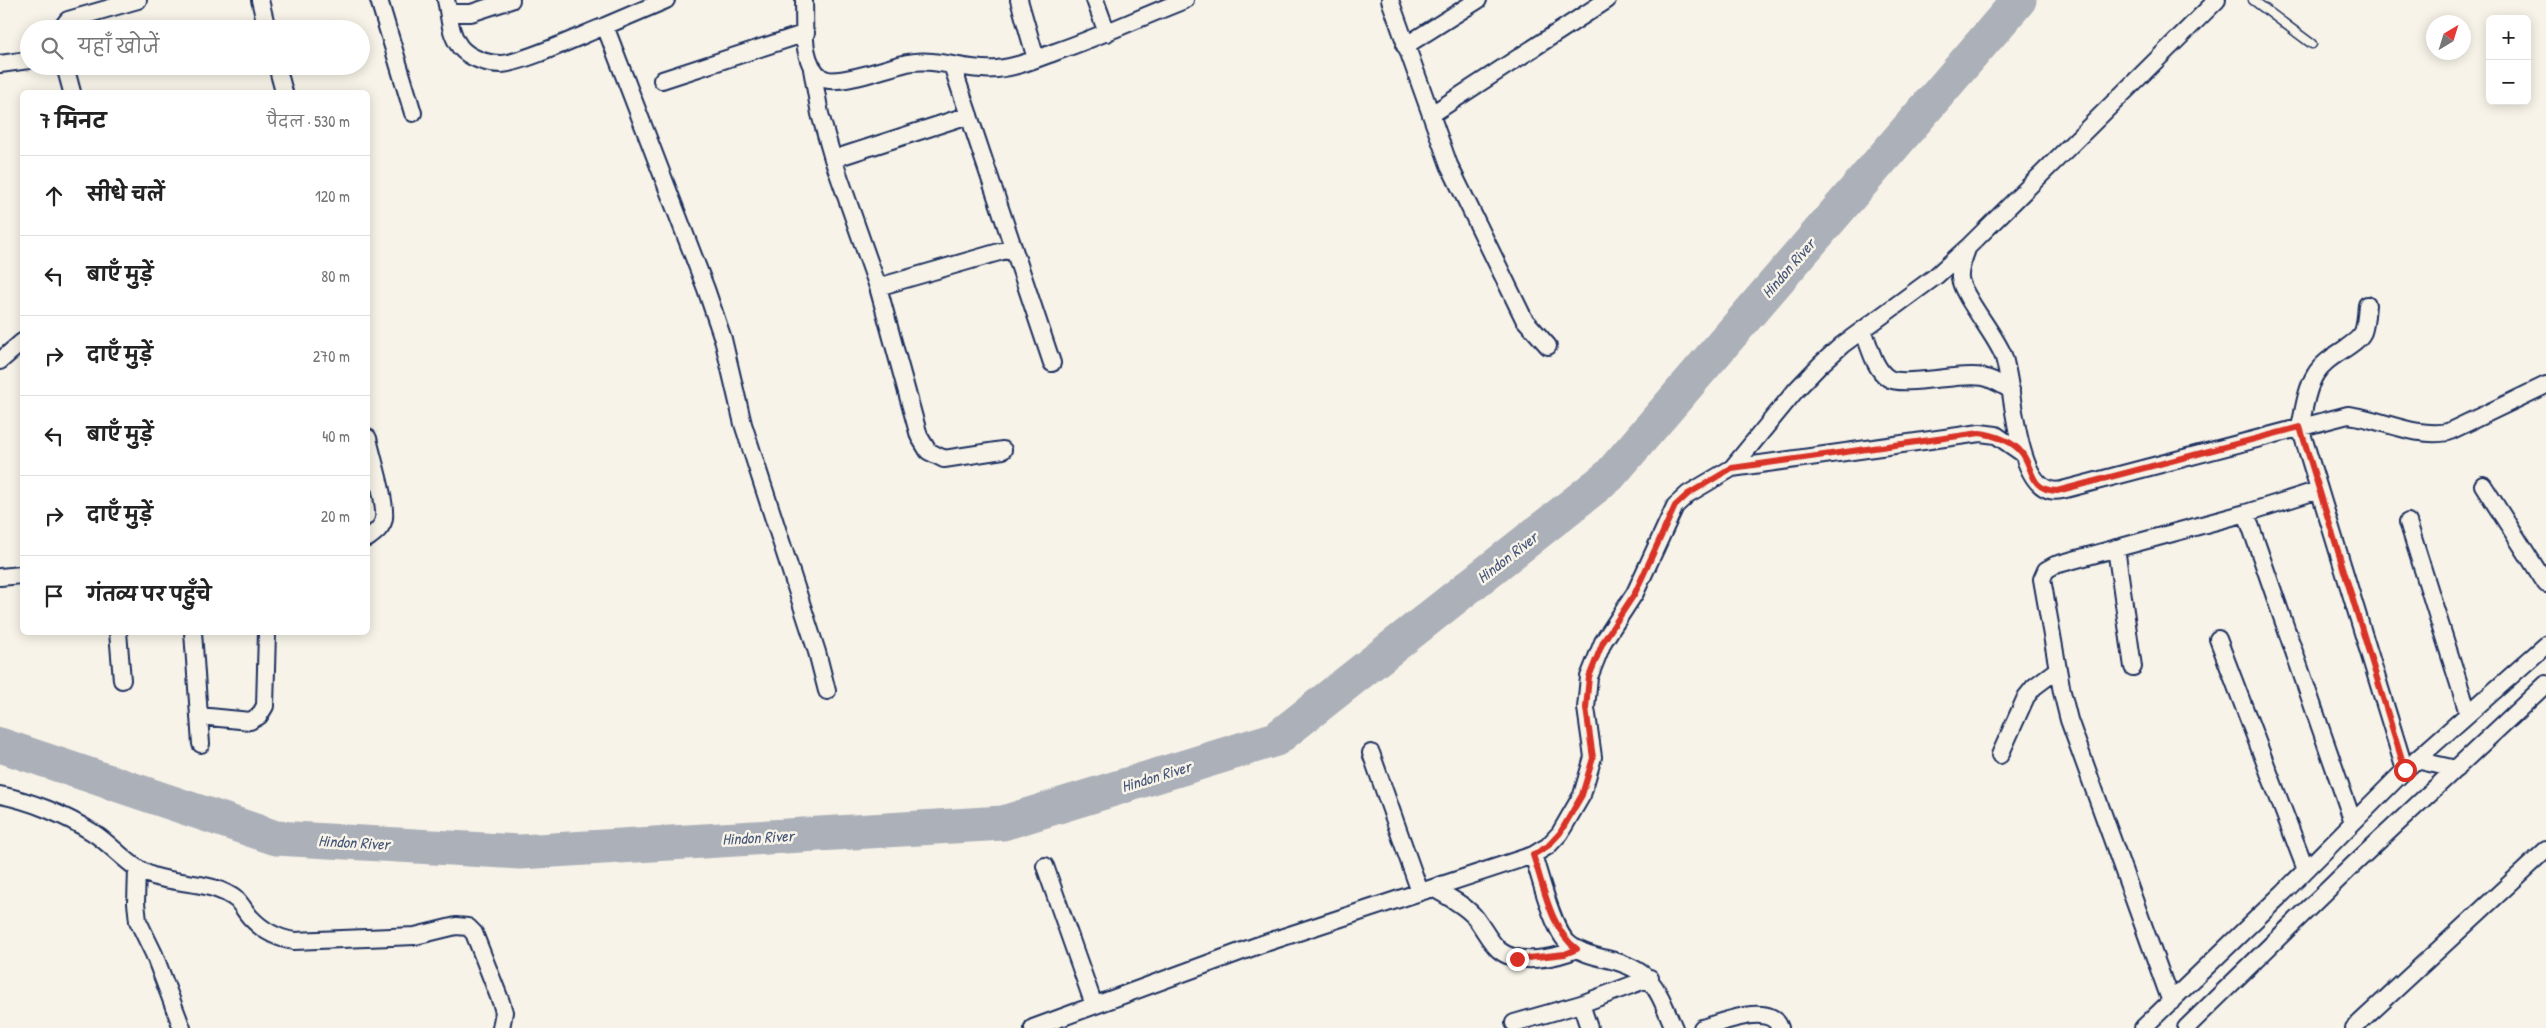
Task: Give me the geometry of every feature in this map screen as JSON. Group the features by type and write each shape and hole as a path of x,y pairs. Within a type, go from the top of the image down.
{"street":[{"path":"68,20 138,0"},
{"path":"260,0 265,20"},
{"path":"379,0 413,113"},
{"path":"511,0 471,13 447,6 450,28 460,47 472,57 488,63 512,62 605,26 662,1"},
{"path":"804,0 808,59 812,69 820,114 833,160 878,287 919,436 928,451 944,460 1003,450"},
{"path":"1019,0 1036,59"},
{"path":"1095,0 1107,33"},
{"path":"812,69 824,79 837,80 930,60 975,70 998,69 1036,59 1107,33 1183,0"},
{"path":"1390,0 1405,46 1450,165 1495,263 1524,319 1548,346"},
{"path":"1405,46 1478,0"},
{"path":"1432,114 1607,0"},
{"path":"1033,1028 1259,946 1533,855 1548,846 1560,833 1582,795 1590,771 1593,758 1586,708 1589,677 1603,642 1635,593 1675,506 1688,494 1732,468 1796,390 1836,350 1936,276 1968,247 2216,0"},
{"path":"605,26 706,288 723,339 742,424 817,652 827,691"},
{"path":"662,80 806,33"},
{"path":"0,64 20,61"},
{"path":"952,65 1052,363"},
{"path":"67,75 71,90"},
{"path":"279,75 283,90"},
{"path":"833,160 969,115"},
{"path":"1968,247 1960,269 1961,284 2003,356 2022,453 2030,473 2040,487 2048,491 2057,491 2348,415 2433,435 2448,432 2546,385"},
{"path":"878,287 1013,248"},
{"path":"2368,305 2363,332 2359,337 2329,358 2315,374 2310,386 2300,427 2410,765"},
{"path":"1863,330 1880,370 1888,378 1900,381 1974,376 1985,377 2011,390"},
{"path":"0,361 20,344"},
{"path":"1732,468 1980,433 1996,436 2022,453"},
{"path":"370,447 383,506 384,519 377,532 370,537"},
{"path":"2483,485 2546,584"},
{"path":"2171,1002 2070,720 2058,669 2042,579 2046,570 2055,564 2246,513 2319,490"},
{"path":"2246,513 2353,822"},
{"path":"2408,522 2468,713"},
{"path":"2116,548 2133,667"},
{"path":"0,577 20,575"},
{"path":"118,635 122,680"},
{"path":"193,635 201,744"},
{"path":"199,716 250,721 259,716 265,706 267,635"},
{"path":"2218,639 2306,870"},
{"path":"2143,1028 2306,870 2410,765 2546,645"},
{"path":"2000,755 2026,698 2034,687 2058,669"},
{"path":"2186,1028 2353,865 2546,684"},
{"path":"1371,753 1427,890 1453,899 1474,916 1498,950 1508,956 1517,959 1543,957 1565,954 1577,949"},
{"path":"2410,765 2456,769"},
{"path":"0,795 70,820 92,832 138,869 154,876 198,883 217,890 237,901 252,919 280,939 294,941 415,936 456,926 468,927 474,933 501,1002 504,1012 501,1028"},
{"path":"2354,1028 2546,850"},
{"path":"1533,855 1557,927 1567,942 1577,949 1621,962 1650,978 1674,1028"},
{"path":"1045,866 1094,1005"},
{"path":"138,869 136,903 138,921 154,954 182,1028"},
{"path":"1514,1023 1581,1004 1650,978"},
{"path":"1581,1004 1589,1028"},
{"path":"1702,1028 1756,1013 1769,1016 1780,1028"}],"lane":[{"path":"2253,0 2312,44"}],"waterway":[{"name":"Hindon River","path":"0,745 276,838 520,852 1003,823 1276,739 1609,476 2019,0"}],"route":[{"path":"1517,959 1565,954 1577,949 1567,942 1557,927 1533,855 1548,846 1560,833 1582,795 1590,771 1593,758 1586,708 1589,677 1603,642 1635,593 1675,506 1688,494 1732,468 1980,433 1996,436 2022,453 2030,473 2040,487 2048,491 2057,491 2300,427 2405,770"}]}
